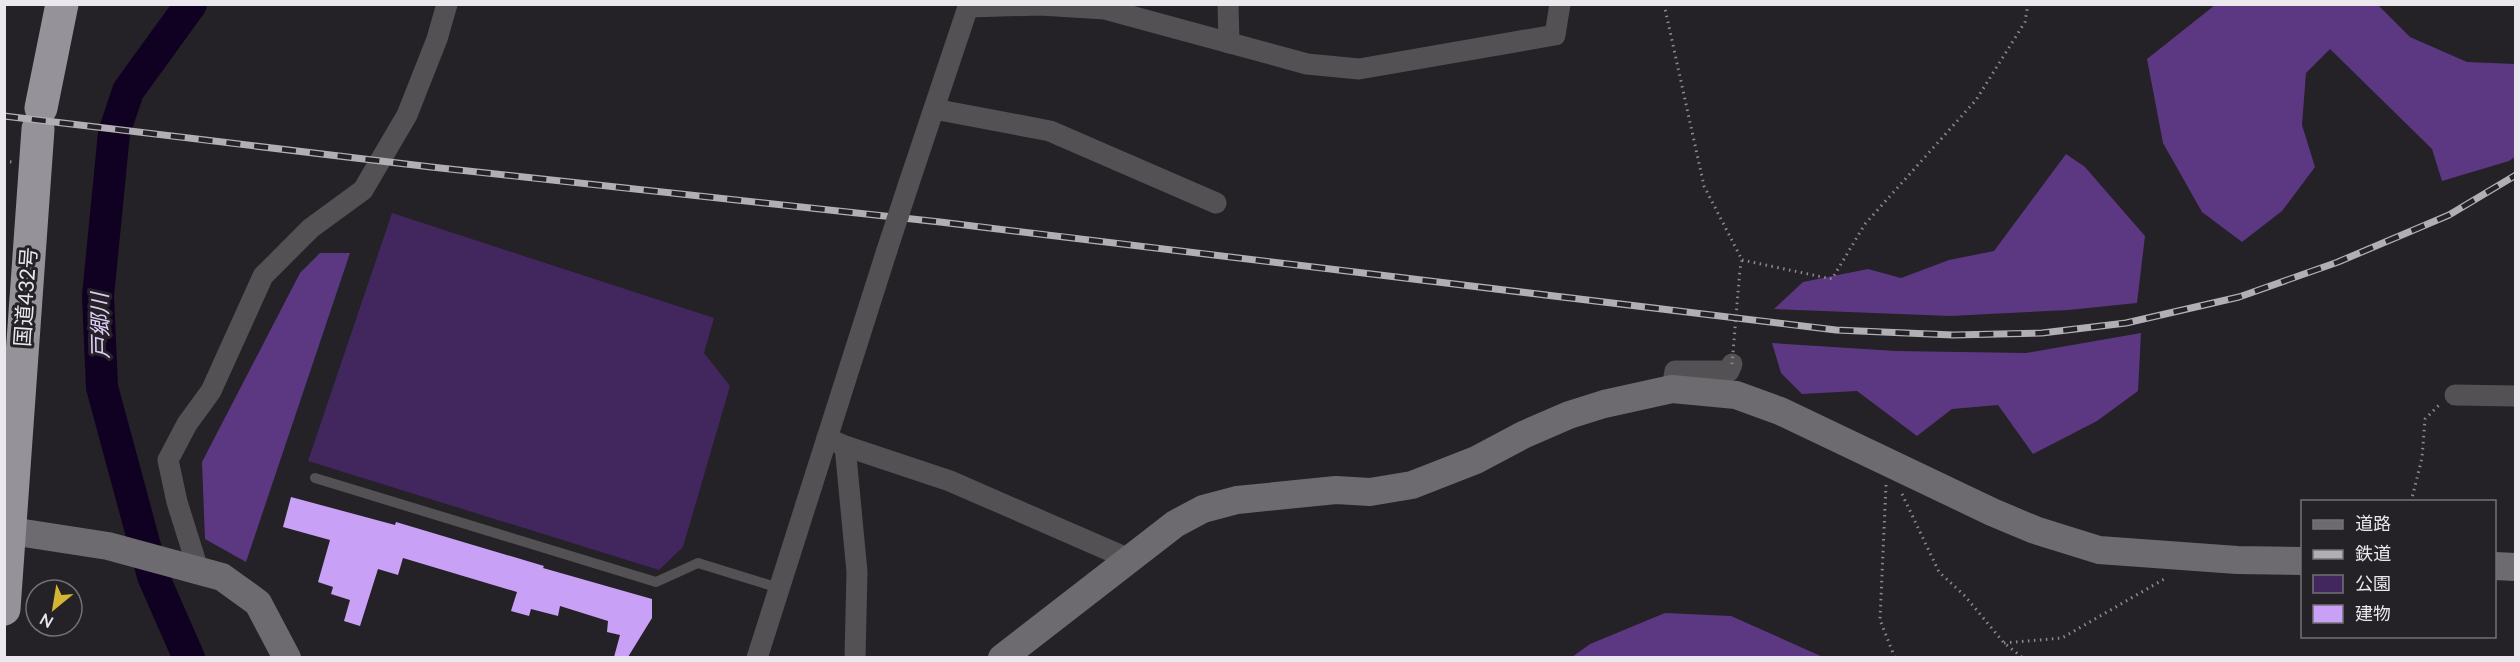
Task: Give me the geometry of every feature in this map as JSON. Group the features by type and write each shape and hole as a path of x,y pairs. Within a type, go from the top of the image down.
{"highway":[{"name":"国道432号","path":"4,609 8,529 40,118 62,4"}],"street":[{"path":"198,569 177,502 168,460 186,424 211,391 263,276 311,228 363,190 407,115 437,39 447,4"},
{"path":"1228,4 1229,43"},
{"path":"757,657 779,588 836,442 887,250 969,6 1040,5 1104,9 1307,64 1359,69 1555,35 1560,4"},
{"path":"934,109 1050,131 1216,203"},
{"path":"1672,389 1675,371 1729,371 1732,364"},
{"path":"1002,657 1175,524 1203,509 1237,500 1336,490 1370,492 1412,485 1476,460 1523,435 1569,416 1604,404 1672,389 1736,395 1780,411 2035,530 2099,549 2237,560 2301,561"},
{"path":"2455,395 2516,396"},
{"path":"836,442 950,481 1129,560"},
{"path":"836,442 856,572 855,657"},
{"path":"8,529 108,546 222,577 258,603 287,657"},
{"path":"2496,566 2516,567"}],"lane":[{"path":"315,478 656,582 699,563 779,588"}],"path":[{"path":"1664,4 1704,186 1742,260 1732,364"},
{"path":"1742,260 1832,279 1865,224 1976,100 2025,22 2028,4"},
{"path":"2411,500 2422,458 2426,419 2446,397 2455,395"},
{"path":"1887,462 1939,572 1965,596 2004,643 2023,657"},
{"path":"1887,462 1880,620 1895,657"},
{"path":"2004,643 2062,638 2174,574"}],"green space":[{"path":"392,213 714,318 704,353 730,386 683,547 659,570 308,461"}],"shaded area":[{"path":"2215,5 2378,5 2410,37 2467,62 2515,64 2515,157 2509,161 2442,181 2432,149 2330,49 2306,73 2302,125 2315,167 2282,211 2242,242 2202,212 2163,143 2147,59"},
{"path":"2066,154 2085,167 2145,236 2137,303 2068,310 1950,316 1774,309 1803,282 1868,269 1901,278 1949,260 1994,251"},
{"path":"320,253 350,253 246,562 205,539 202,462 300,273"},
{"path":"2141,333 2138,391 2097,421 2033,454 1998,405 1952,409 1917,436 1857,391 1802,394 1781,373 1772,343 1896,351 2026,353"},
{"path":"1665,613 1731,616 1823,657 1572,657 1590,644"}],"building":[{"path":"291,497 395,525 396,522 652,599 652,618 628,657 614,657 620,635 607,632 608,621 560,606 558,616 531,609 529,616 511,611 517,592 403,558 398,575 378,569 360,626 344,621 350,600 331,594 333,587 318,582 330,540 283,527"}],"waterway":[{"name":"戸郷川","path":"189,658 153,576 102,387 98,296 114,133 128,91 191,4"}],"railway":[{"path":"4,116 431,167 940,222 1836,330 1953,335 2042,333 2126,323 2239,297 2338,262 2449,215 2516,175"}]}
